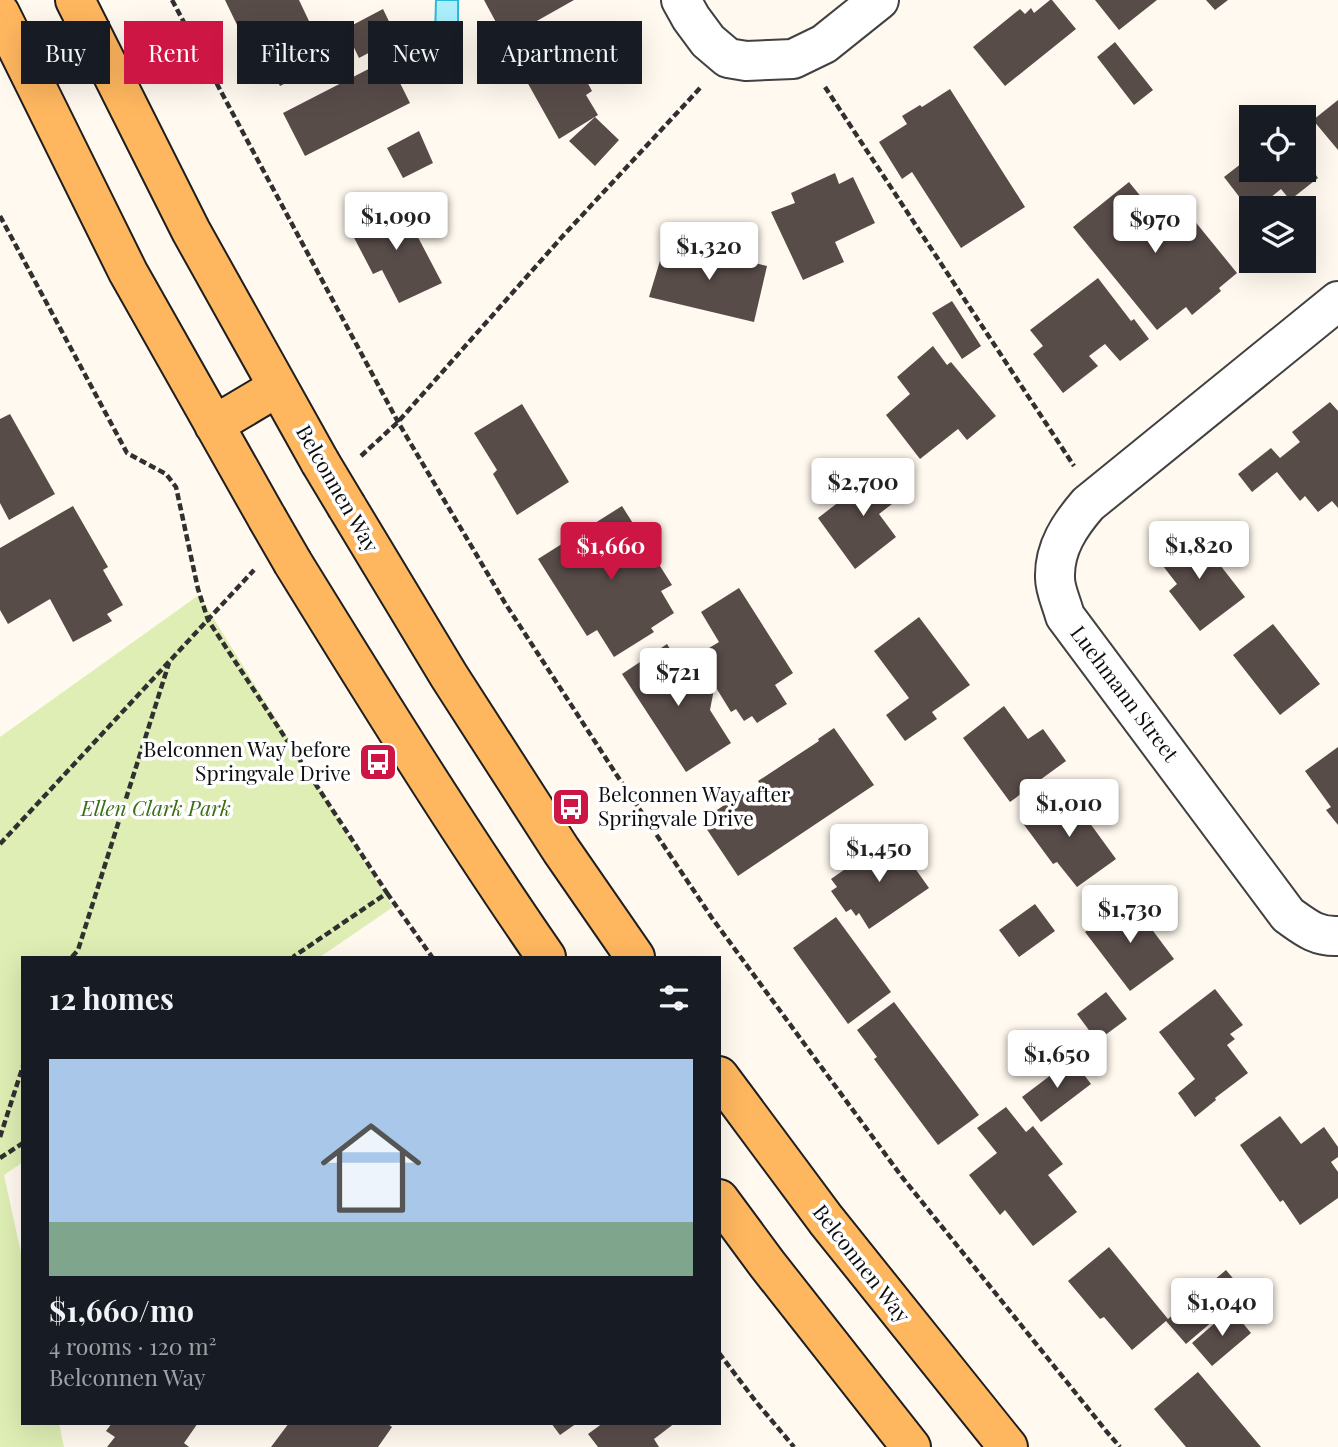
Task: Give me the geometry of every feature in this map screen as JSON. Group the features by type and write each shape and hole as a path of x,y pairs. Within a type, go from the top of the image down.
{"main road":[{"name":"Belconnen Way","path":"75,0 191,231 320,462 449,676 561,850 634,956"},
{"path":"0,13 128,272 267,518 276,564 385,714 545,956"},
{"path":"215,425 278,387"},
{"name":"Belconnen Way","path":"721,1079 826,1220 1008,1447"},
{"path":"721,1202 911,1447"}],"street":[{"path":"681,0 708,41 728,58 746,61 793,59 824,44 879,0"},
{"name":"Luehmann Street","path":"1338,301 1095,498 1070,526 1058,553 1055,579 1065,616 1288,915 1326,937 1338,936"}],"path":[{"path":"172,0 398,422 505,603 618,777 712,918 902,1177 1120,1447"},
{"path":"803,54 1095,498"},
{"path":"360,457 398,422 561,239 728,58"},
{"path":"0,216 127,453 166,474 176,487 198,589 208,620 431,956"},
{"path":"0,844 208,620 276,564"},
{"path":"73,956 78,950 170,662"},
{"path":"294,956 387,893"},
{"path":"0,1137 21,1072"},
{"path":"0,1158 21,1144"},
{"path":"721,1356 794,1447"}],"green space":[{"name":"Ellen Clark Park","path":"199,595 393,907 321,956 21,956 21,1163 4,1175 21,1253 21,1425 59,1425 64,1447 0,1447 0,737"}],"water":[{"path":"436,0 458,0 458,21 435,21"}],"building":[{"path":"225,0 299,0 309,21 237,21 237,25"},
{"path":"484,0 574,0 537,21 495,21"},
{"path":"1050,0 1076,29 1005,86 973,47 1020,9 1025,14 1031,8 1034,13"},
{"path":"1095,0 1157,0 1119,30"},
{"path":"1206,0 1228,0 1215,10"},
{"path":"383,9 389,21 368,21 368,53 359,58 354,48 354,24"},
{"path":"1115,42 1153,90 1134,105 1097,57"},
{"path":"368,69 368,84 400,84 410,103 305,156 283,113 339,84 354,84 354,76"},
{"path":"528,84 588,84 592,91 586,95 598,115 559,139"},
{"path":"950,89 1025,207 961,248 912,172 902,179 879,142 907,124 902,116"},
{"path":"1338,100 1338,150 1316,124 1316,118"},
{"path":"595,117 619,140 595,166 569,141"},
{"path":"419,131 433,163 403,178 387,148"},
{"path":"1239,165 1239,182 1313,182 1295,196 1287,196 1281,189 1273,196 1239,196 1224,177"},
{"path":"835,173 839,184 853,177 875,223 835,242 844,262 803,280 771,212 795,203 791,193"},
{"path":"1129,182 1159,219 1180,203 1237,273 1219,288 1221,291 1192,315 1186,307 1157,330 1073,227"},
{"path":"399,201 442,283 399,303 382,270 373,274 349,228"},
{"path":"666,241 767,266 754,322 649,297"},
{"path":"1098,278 1131,321 1134,319 1149,339 1120,361 1105,344 1089,356 1098,366 1063,393 1033,354 1043,346 1030,330"},
{"path":"952,301 981,346 962,359 932,313"},
{"path":"933,346 947,365 951,362 996,416 967,440 958,429 920,459 886,415 910,394 897,377"},
{"path":"1330,402 1338,411 1338,508 1332,501 1318,512 1305,496 1300,501 1277,472 1252,492 1238,474 1271,448 1280,458 1300,442 1292,432"},
{"path":"522,404 569,482 517,515 493,474 497,470 474,433"},
{"path":"10,414 55,494 9,520 0,503 0,419"},
{"path":"884,467 905,494 879,514 896,537 855,569 818,518"},
{"path":"73,506 108,567 103,570 123,605 107,614 112,621 73,642 50,599 8,624 0,610 0,548"},
{"path":"622,506 672,585 661,591 674,613 651,628 654,632 614,657 597,630 587,636 538,559"},
{"path":"1192,529 1245,597 1200,631 1169,591 1177,584 1156,557"},
{"path":"739,588 793,673 775,685 787,704 757,723 752,716 744,721 736,709 731,712 702,665 715,657 709,648 719,642 701,612"},
{"path":"919,617 970,685 932,712 937,719 905,741 886,715 909,698 874,651"},
{"path":"1273,624 1320,684 1280,715 1233,655"},
{"path":"667,644 693,685 714,689 710,710 731,743 686,772 622,674"},
{"path":"1004,706 1028,739 1043,729 1066,761 1010,802 963,738"},
{"path":"834,728 874,785 738,876 704,825 717,817 714,812 748,789 753,797 764,790 758,781"},
{"path":"1338,747 1338,825 1326,810 1331,807 1305,771"},
{"path":"1065,789 1116,859 1077,887 1057,862 1053,864 1022,822"},
{"path":"892,836 929,888 869,929 859,913 856,916 851,909 846,912 831,891 837,887 831,879"},
{"path":"1130,900 1174,959 1130,991 1085,932"},
{"path":"1035,904 1055,931 1019,957 999,930"},
{"path":"836,917 891,992 848,1024 793,948"},
{"path":"1215,989 1243,1025 1230,1034 1235,1039 1227,1045 1248,1073 1195,1117 1178,1093 1195,1079 1159,1032"},
{"path":"1106,992 1127,1019 1097,1041 1077,1014"},
{"path":"894,1002 979,1115 938,1145 874,1059 877,1057 857,1030"},
{"path":"1072,1059 1091,1084 1041,1122 1022,1097"},
{"path":"1006,1107 1026,1132 1033,1126 1063,1164 1048,1175 1077,1212 1033,1246 1005,1210 1000,1215 969,1175 997,1153 977,1128"},
{"path":"1280,1116 1301,1144 1324,1127 1338,1147 1338,1157 1331,1162 1338,1172 1338,1198 1300,1225 1283,1200 1280,1202 1240,1145"},
{"path":"1109,1247 1168,1319 1226,1270 1242,1289 1208,1316 1213,1321 1186,1344 1166,1321 1132,1350 1104,1317 1100,1319 1068,1281"},
{"path":"1231,1309 1251,1333 1212,1366 1192,1343"},
{"path":"1198,1372 1261,1447 1186,1447 1154,1409"},
{"path":"110,1425 197,1425 184,1443 189,1447 107,1447 115,1437 106,1431"},
{"path":"288,1425 392,1427 378,1447 271,1447"},
{"path":"552,1425 574,1425 560,1435"},
{"path":"600,1425 672,1425 654,1439 659,1447 598,1447 588,1434"}],"place":[{"name":"Belconnen Way before Springvale Drive","path":"378,762"},
{"name":"Belconnen Way after Springvale Drive","path":"571,807"}]}
